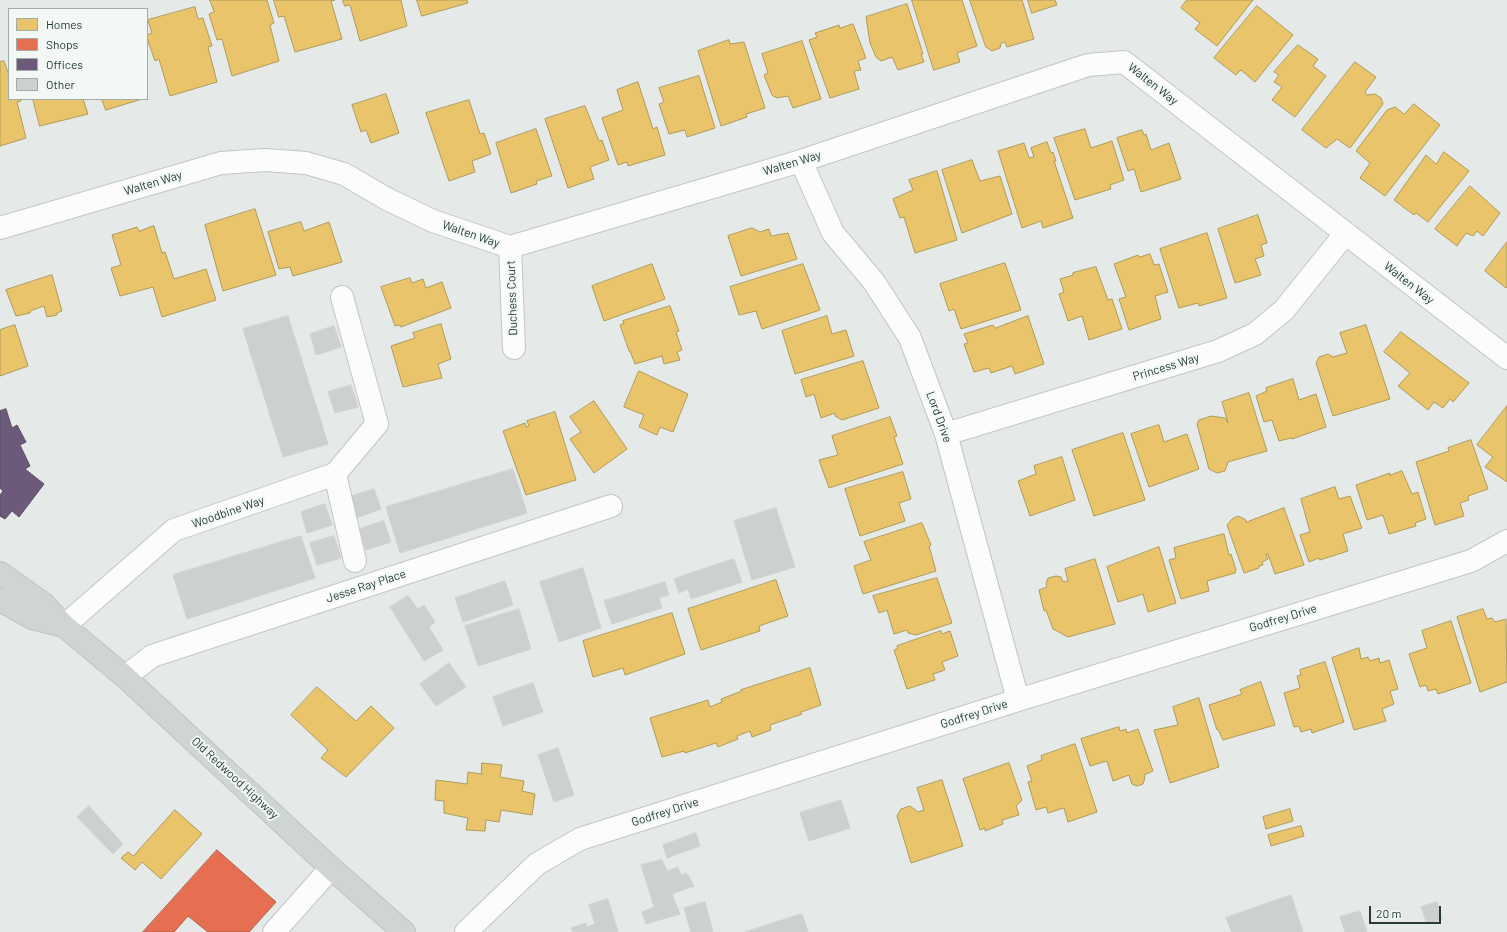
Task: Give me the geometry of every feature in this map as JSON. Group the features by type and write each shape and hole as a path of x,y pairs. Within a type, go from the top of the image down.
{"main road":[{"name":"Old Redwood Highway","path":"0,573 44,604 64,626 125,677 332,868 404,932"},
{"name":"Old Redwood Highway","path":"0,600 32,618 64,626"}],"street":[{"name":"Walten Way","path":"0,228 221,163 265,160 306,163 344,174 387,200 433,221 510,247 801,161 1088,65 1124,62 1507,358"},
{"name":"Lord Drive","path":"801,161 833,233 874,282 910,338 946,434 1018,700"},
{"name":"Princess Way","path":"946,434 1218,351 1255,334 1284,310 1345,234"},
{"name":"Duchess Court","path":"510,247 514,348"},
{"path":"342,297 377,424 335,474 355,561"},
{"name":"Woodbine Way","path":"64,626 174,530 335,474"},
{"name":"Jesse Ray Place","path":"125,677 152,656 611,506"},
{"name":"Godfrey Drive","path":"466,932 537,864 580,839 1018,700 1471,561 1507,541"},
{"path":"274,932 332,868"}],"building: Homes":[{"path":"210,0 267,0 274,23 270,25 279,61 232,76 222,39 217,40 209,14 214,12"},
{"path":"274,0 335,0 331,1 342,39 295,52 284,16 279,17"},
{"path":"343,0 401,0 407,26 360,41 350,5 345,6"},
{"path":"417,0 467,0 468,3 422,16"},
{"path":"912,0 962,0 977,46 957,53 960,62 934,70"},
{"path":"970,0 1022,0 1034,39 1007,47 1005,42 1001,43 1000,48 992,51 986,47"},
{"path":"1028,0 1055,0 1057,5 1032,13"},
{"path":"1187,0 1253,0 1217,46 1195,29 1200,23 1181,8"},
{"path":"907,4 923,54 921,54 924,62 898,70 892,57 881,61 876,57 870,43 866,17"},
{"path":"1257,6 1293,35 1255,82 1241,70 1236,75 1214,58"},
{"path":"195,7 198,19 203,18 212,46 208,47 217,82 170,96 159,59 155,61 148,41 148,35 152,33 148,20"},
{"path":"853,24 866,58 858,61 861,70 854,71 859,89 830,98 809,40 817,37 815,33 839,25 840,28"},
{"path":"729,40 730,44 744,42 765,108 746,114 747,117 721,126 698,51"},
{"path":"802,41 821,99 793,108 788,96 777,98 772,95 764,75 768,73 762,54"},
{"path":"1298,45 1318,59 1313,66 1326,76 1295,117 1272,100 1282,87 1274,82 1279,75 1274,72"},
{"path":"4,61 8,72 8,100 21,101 17,102 26,138 0,146 0,62"},
{"path":"1355,62 1376,77 1365,92 1367,95 1375,94 1381,98 1383,104 1350,148 1337,139 1326,148 1302,130"},
{"path":"699,76 715,128 687,137 685,130 669,134 659,104 664,102 659,88"},
{"path":"638,82 653,129 657,127 665,155 628,166 627,162 618,165 602,118 623,110 617,90"},
{"path":"386,94 399,133 371,143 366,130 361,132 352,105"},
{"path":"33,100 83,100 88,114 40,126"},
{"path":"102,100 139,100 106,110"},
{"path":"469,100 480,134 484,133 491,154 472,161 475,172 449,181 426,113"},
{"path":"1414,104 1440,125 1385,196 1360,178 1370,163 1356,151 1387,110 1395,107 1404,114"},
{"path":"585,106 599,141 602,140 609,160 590,167 594,179 568,188 545,119"},
{"path":"536,129 552,176 536,181 537,184 511,193 496,143"},
{"path":"1085,129 1091,148 1112,141 1124,180 1110,185 1111,189 1075,200 1054,138"},
{"path":"1142,130 1144,135 1146,134 1151,150 1169,143 1181,179 1141,192 1134,169 1128,171 1117,138"},
{"path":"1047,142 1051,153 1053,152 1056,161 1054,161 1073,218 1043,228 1041,221 1022,228 998,151 1024,143 1029,158 1034,157 1031,148"},
{"path":"1444,152 1469,171 1428,222 1416,213 1414,215 1394,200 1426,155 1436,164"},
{"path":"972,160 980,181 1000,176 1012,214 962,233 942,170"},
{"path":"937,171 957,240 915,253 904,217 900,218 893,199 913,190 909,180"},
{"path":"1470,186 1500,213 1483,236 1477,231 1473,236 1466,233 1457,246 1435,229"},
{"path":"255,209 276,275 223,291 205,225"},
{"path":"1258,215 1267,243 1261,245 1264,256 1255,259 1261,275 1235,283 1218,229"},
{"path":"301,222 304,231 329,222 342,262 293,276 290,267 279,269 268,232"},
{"path":"154,226 162,253 165,252 174,279 206,269 216,300 162,317 153,287 120,296 111,268 121,265 112,235 137,227 139,231"},
{"path":"752,228 760,232 769,229 771,236 788,233 797,259 741,276 728,236"},
{"path":"1207,233 1227,298 1199,306 1198,303 1179,308 1160,249"},
{"path":"1507,242 1507,287 1506,288 1485,271"},
{"path":"1150,254 1154,265 1159,264 1168,292 1155,296 1161,319 1129,330 1119,299 1126,297 1114,264 1138,255 1139,257"},
{"path":"1005,263 1021,310 961,329 954,309 949,311 940,284"},
{"path":"652,264 665,299 604,321 592,286"},
{"path":"803,264 820,310 762,329 756,311 739,315 730,287"},
{"path":"1096,267 1108,300 1112,299 1122,329 1089,340 1082,316 1068,321 1059,294 1064,292 1060,279 1073,275 1073,273"},
{"path":"52,275 62,311 57,313 57,315 47,317 44,306 30,311 30,313 16,316 6,290"},
{"path":"410,278 412,283 423,279 426,288 442,282 451,308 401,327 400,325 395,326 381,287"},
{"path":"670,306 679,331 676,332 682,350 677,352 680,360 664,364 662,356 635,364 620,325 624,323 623,321"},
{"path":"827,316 832,334 846,330 854,356 795,374 782,331"},
{"path":"1028,316 1044,364 1015,374 1012,366 991,373 989,368 974,372 964,344 968,343 964,334 993,325 995,328"},
{"path":"441,324 451,359 438,364 442,378 403,387 391,346 415,338 413,333"},
{"path":"15,325 28,366 0,376 0,330"},
{"path":"1366,325 1390,399 1333,416 1316,363 1319,357 1328,354 1333,357 1347,353 1340,333"},
{"path":"1401,332 1469,383 1453,402 1450,399 1443,408 1434,402 1428,410 1398,386 1410,373 1384,352"},
{"path":"863,361 879,408 842,420 835,416 835,413 821,418 814,394 806,397 801,380"},
{"path":"639,371 688,394 673,432 660,427 657,435 639,427 644,415 624,407"},
{"path":"1293,379 1299,400 1316,394 1326,427 1292,439 1279,441 1272,420 1264,422 1256,396 1267,391 1266,388"},
{"path":"1249,393 1267,451 1228,462 1225,471 1217,473 1209,469 1197,424 1199,420 1211,416 1225,418 1228,423 1222,402"},
{"path":"594,401 627,449 594,473 570,439 581,432 570,417"},
{"path":"1507,406 1507,482 1485,467 1493,457 1477,445"},
{"path":"555,412 576,480 526,495 503,431 525,423 526,427 529,426 527,421"},
{"path":"890,417 897,436 894,437 903,464 829,488 819,460 838,455 832,436"},
{"path":"1159,425 1164,442 1187,434 1199,469 1149,487 1131,434"},
{"path":"1123,433 1145,500 1094,516 1072,450"},
{"path":"1471,440 1488,489 1468,496 1469,500 1460,503 1464,516 1435,525 1416,462 1449,451 1448,448"},
{"path":"1062,457 1075,500 1030,516 1018,481 1036,474 1034,466"},
{"path":"1402,471 1412,494 1418,492 1426,519 1415,523 1416,526 1389,534 1383,515 1367,520 1356,485 1390,473 1390,475"},
{"path":"903,472 911,499 899,503 905,521 860,536 845,489"},
{"path":"1335,487 1339,499 1350,496 1362,528 1343,534 1348,551 1309,562 1300,535 1310,532 1301,499"},
{"path":"1284,508 1304,565 1275,574 1268,554 1266,554 1268,559 1262,562 1263,565 1259,566 1259,568 1244,573 1227,525 1232,519 1238,516 1246,520 1246,522"},
{"path":"922,523 931,545 929,546 936,571 863,594 854,566 871,560 864,542"},
{"path":"1224,534 1229,555 1231,554 1236,570 1235,573 1207,581 1209,591 1181,599 1169,560 1176,558 1174,548"},
{"path":"1159,547 1176,603 1148,612 1143,594 1118,602 1107,567"},
{"path":"1095,559 1115,624 1068,637 1053,629 1046,610 1044,611 1039,590 1047,587 1046,583 1048,578 1056,576 1061,577 1063,582 1068,581 1065,569"},
{"path":"937,578 952,623 916,635 908,633 907,630 894,634 887,610 879,613 873,596"},
{"path":"776,580 788,616 759,626 760,631 701,650 688,609"},
{"path":"1483,609 1487,619 1492,618 1495,622 1506,619 1507,682 1480,692 1457,617"},
{"path":"672,613 685,654 625,675 623,668 593,677 583,641"},
{"path":"1451,621 1471,683 1438,694 1436,689 1428,691 1426,685 1420,687 1409,654 1427,648 1422,631"},
{"path":"941,631 942,634 950,631 958,656 942,662 945,670 933,674 935,680 907,689 894,650 898,648 897,646"},
{"path":"1359,648 1361,659 1368,657 1370,661 1379,658 1380,663 1389,660 1398,689 1390,691 1394,704 1382,709 1386,721 1354,730 1332,658"},
{"path":"1325,662 1344,722 1312,733 1311,729 1301,732 1299,726 1294,727 1284,693 1300,688 1297,676 1301,675 1300,670"},
{"path":"810,668 821,705 801,712 802,714 770,725 771,730 752,737 750,731 737,736 738,739 718,747 716,743 685,753 684,751 662,757 650,718 708,700 710,707 722,702 721,699 742,691 741,690"},
{"path":"1261,682 1275,725 1223,740 1218,729 1217,730 1209,705 1242,694 1240,690"},
{"path":"317,687 356,721 371,706 394,728 346,777 321,758 328,750 291,715"},
{"path":"1199,698 1219,767 1170,783 1154,730 1178,725 1173,707"},
{"path":"1119,727 1120,731 1126,729 1127,733 1138,729 1153,771 1144,775 1145,778 1143,784 1137,786 1132,784 1129,775 1113,781 1107,761 1090,766 1081,739"},
{"path":"1075,744 1097,812 1068,822 1064,808 1048,813 1046,807 1036,810 1028,782 1032,781 1027,766 1042,760 1041,756"},
{"path":"482,763 502,765 500,777 524,781 522,791 535,794 532,815 501,810 499,822 486,820 485,831 466,830 468,818 444,813 444,801 435,800 436,780 467,784 468,772 481,774"},
{"path":"1009,763 1022,800 1016,806 1019,815 1002,820 1003,824 985,831 985,828 980,830 963,779"},
{"path":"942,780 963,846 911,863 897,816 901,809 910,806 918,812 924,810 917,788"},
{"path":"1290,809 1293,821 1266,829 1263,817"},
{"path":"175,810 202,834 161,879 142,862 135,870 121,858 128,852 133,856"},
{"path":"1301,826 1304,836 1271,846 1268,835"}],"building: Shops":[{"path":"217,850 276,902 249,932 208,932 188,916 174,932 143,932"}],"building: Offices":[{"path":"6,409 12,428 17,425 26,442 20,445 30,466 25,469 44,484 19,517 12,511 5,519 0,516 0,495 3,491 0,488 0,411"}],"building: Other":[{"path":"288,316 328,444 283,457 243,329"},
{"path":"334,326 341,347 316,355 310,334"},
{"path":"351,385 358,407 335,413 328,392"},
{"path":"513,469 527,513 400,553 386,507"},
{"path":"374,489 381,509 356,518 349,497"},
{"path":"325,504 332,525 307,533 301,512"},
{"path":"776,508 795,567 752,580 734,521"},
{"path":"384,521 391,542 366,550 360,529"},
{"path":"301,536 315,578 187,619 173,575"},
{"path":"334,536 341,558 317,565 310,543"},
{"path":"734,559 742,582 691,599 688,589 679,593 674,579"},
{"path":"583,568 601,628 559,642 540,582"},
{"path":"505,581 513,605 463,622 455,598"},
{"path":"665,582 669,595 659,598 662,608 612,624 604,601"},
{"path":"408,596 418,609 424,605 435,622 429,627 443,650 424,661 390,607"},
{"path":"519,609 531,649 478,666 465,626"},
{"path":"449,663 466,687 436,706 420,684"},
{"path":"533,683 543,712 503,726 493,697"},
{"path":"558,748 574,795 554,802 538,755"},
{"path":"841,800 850,828 809,841 800,813"},
{"path":"89,806 123,844 113,854 77,817"},
{"path":"696,833 700,846 667,858 663,845"},
{"path":"662,860 667,871 678,867 681,875 687,873 694,886 672,894 680,914 646,924 642,912 654,907 641,865"},
{"path":"1291,895 1303,932 1232,932 1226,918"},
{"path":"608,899 618,932 573,932 571,928 586,923 587,927 595,924 589,905"},
{"path":"705,902 713,932 691,932 684,908"},
{"path":"1437,902 1442,919 1427,924 1421,907"},
{"path":"1360,911 1367,932 1345,932 1340,917"},
{"path":"802,914 808,932 745,932"}]}
